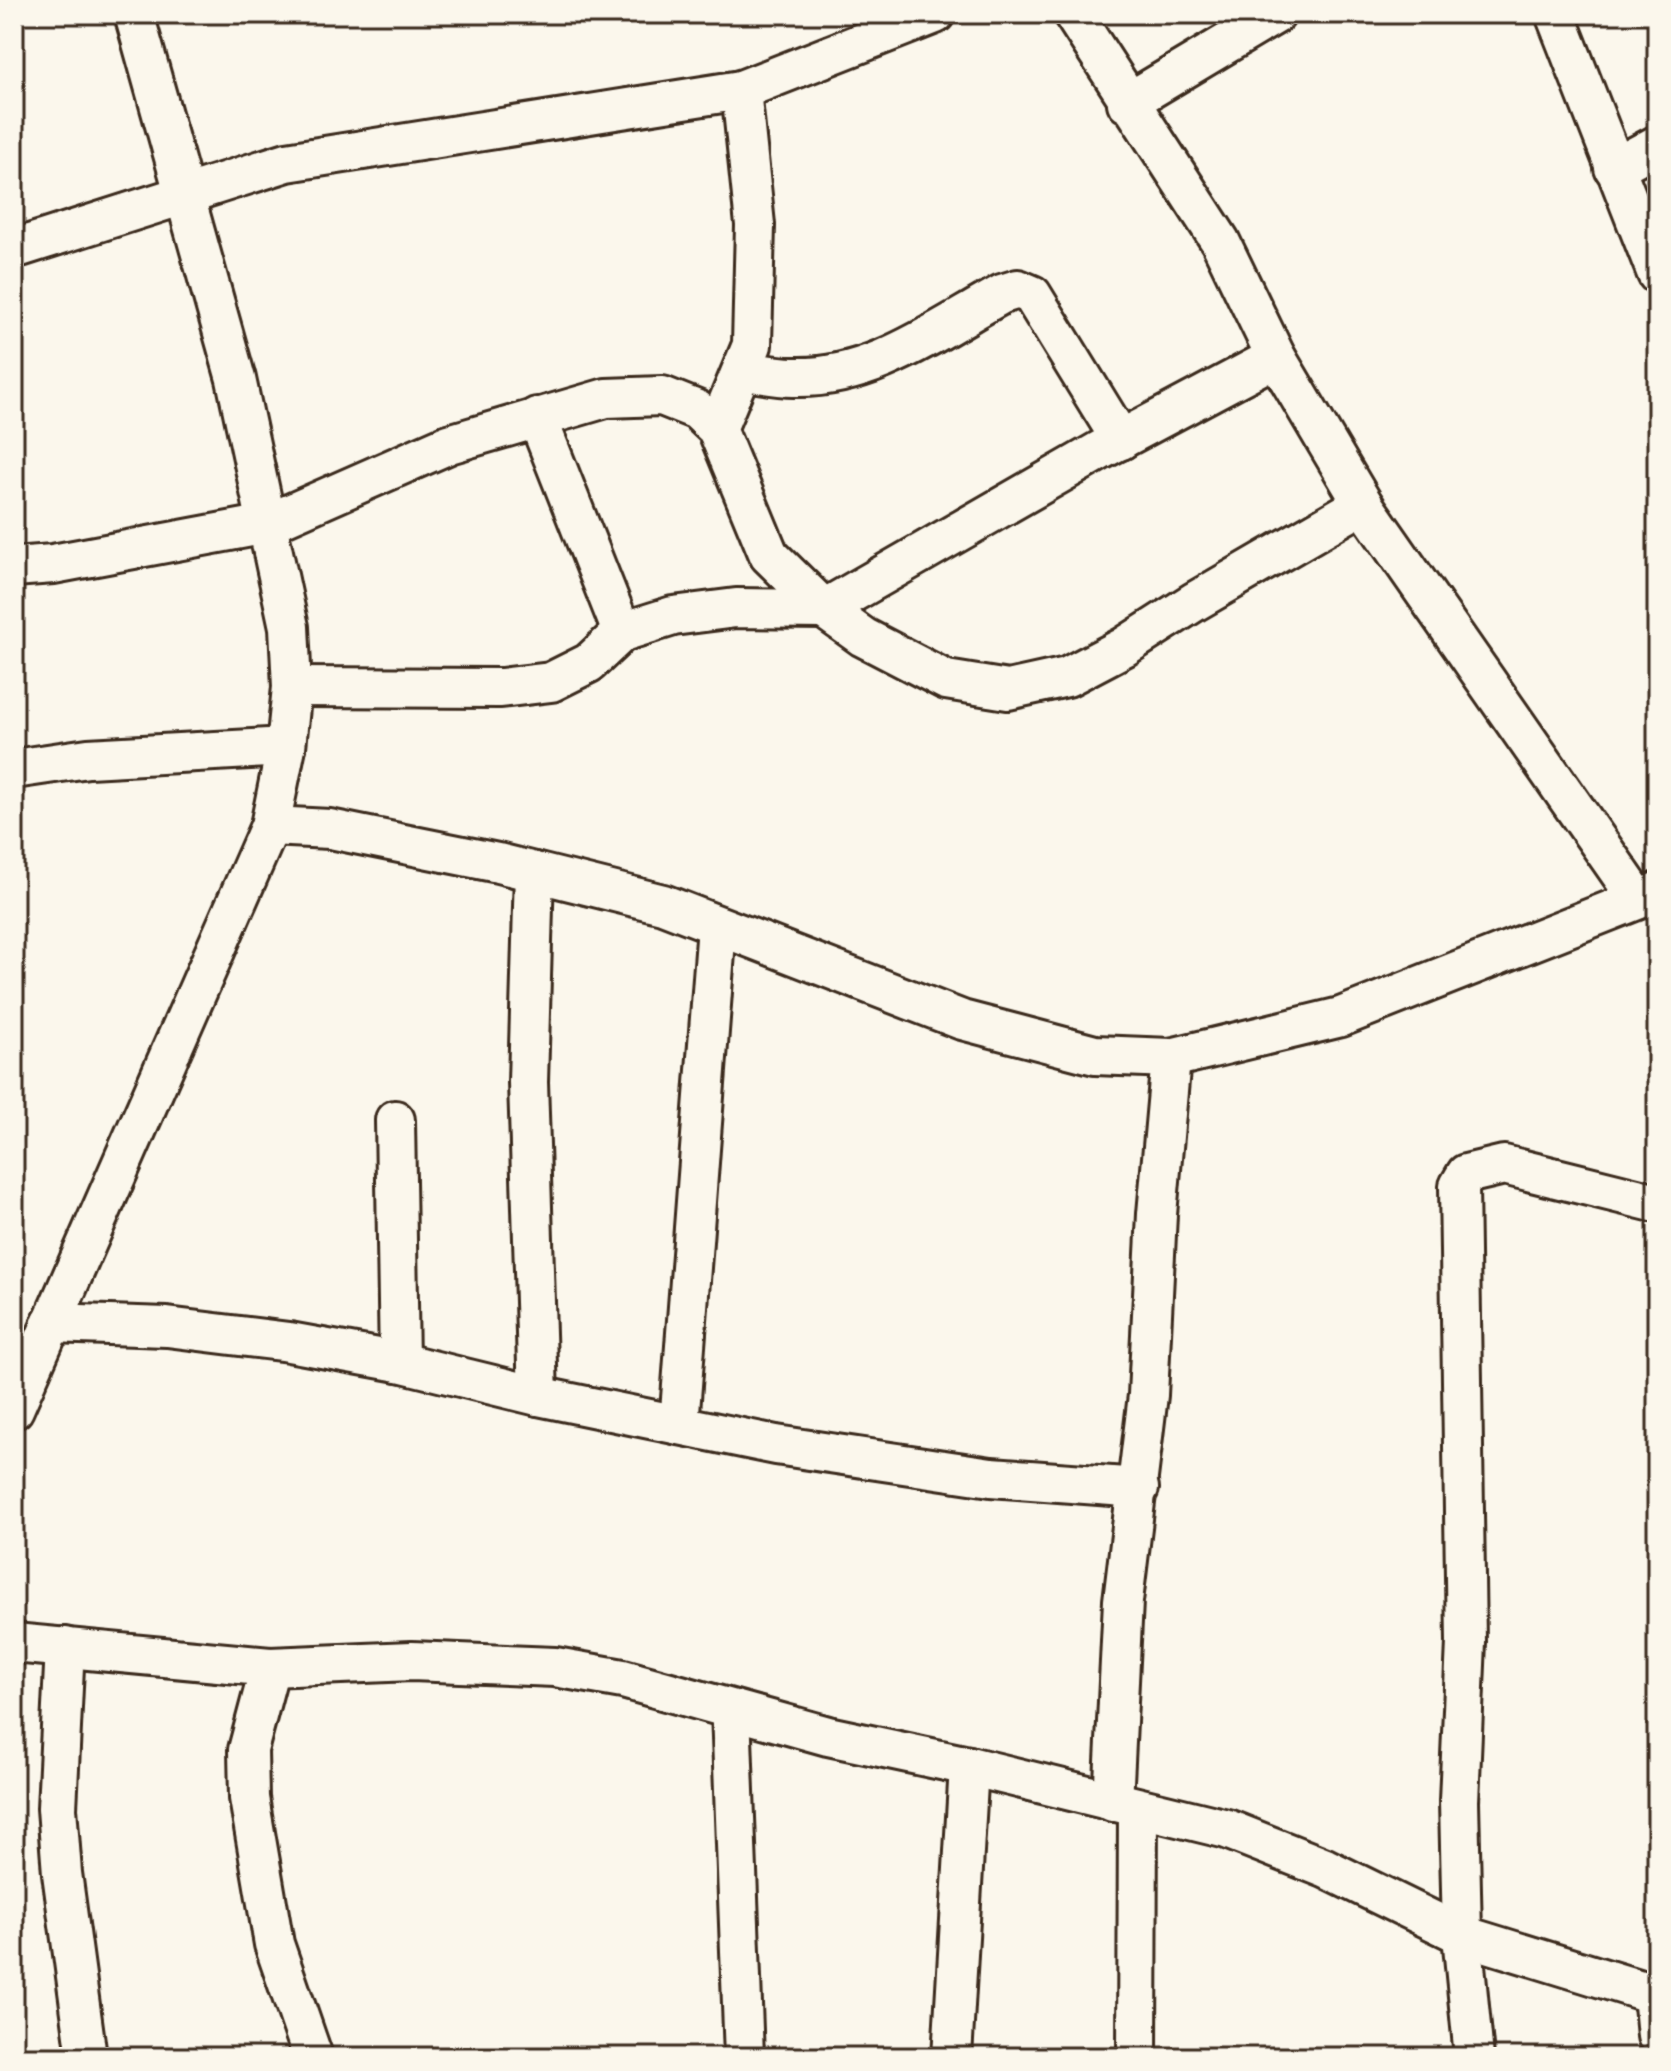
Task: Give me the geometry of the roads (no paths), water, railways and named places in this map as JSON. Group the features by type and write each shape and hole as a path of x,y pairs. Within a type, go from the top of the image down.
{"street":[{"path":"14,1409 270,826 286,747 292,687 289,627 236,379 134,14"},
{"path":"14,249 184,192 287,162 741,90 935,14"},
{"path":"270,826 330,829 534,872 663,904 962,1020 1095,1055 1171,1058 1341,1017 1648,896 1363,504 1276,357 1220,241 1127,103 1073,14"},
{"path":"1127,103 1276,14"},
{"path":"1555,14 1657,274"},
{"path":"717,429 744,371 752,345 755,225 741,90"},
{"path":"1614,168 1657,145"},
{"path":"744,371 793,377 852,370 891,357 1002,294 1018,289 1032,295 1121,440"},
{"path":"292,687 501,688 551,682 589,663 622,632 673,616 736,608 824,609 1121,440 1276,357"},
{"path":"14,567 53,564 267,524 449,444 606,398 662,396 697,410 717,429 769,555 824,609 863,637 946,680 1008,690 1067,677 1124,647 1194,602 1363,504"},
{"path":"537,417 622,632"},
{"path":"14,769 88,758 286,747"},
{"path":"534,872 528,1082 538,1396"},
{"path":"679,1425 717,926"},
{"path":"1137,2057 1126,1805 1123,1601 1148,1395 1157,1214 1171,1058"},
{"path":"395,1120 399,1362"},
{"path":"1474,2057 1462,1935 1459,1801 1466,1581 1459,1186 1466,1174 1504,1165 1657,1203"},
{"path":"51,1323 167,1327 289,1342 399,1362 538,1396 776,1445 991,1477 1139,1488"},
{"path":"14,1643 270,1667 412,1661 555,1667 623,1679 731,1711 1227,1829 1325,1868 1462,1935 1655,1994 1657,2036"},
{"path":"65,1647 57,1808 62,1873 87,2057"},
{"path":"270,1667 248,1750 249,1798 274,1944 313,2057"},
{"path":"731,1711 744,2057"},
{"path":"952,2057 969,1766"}]}
